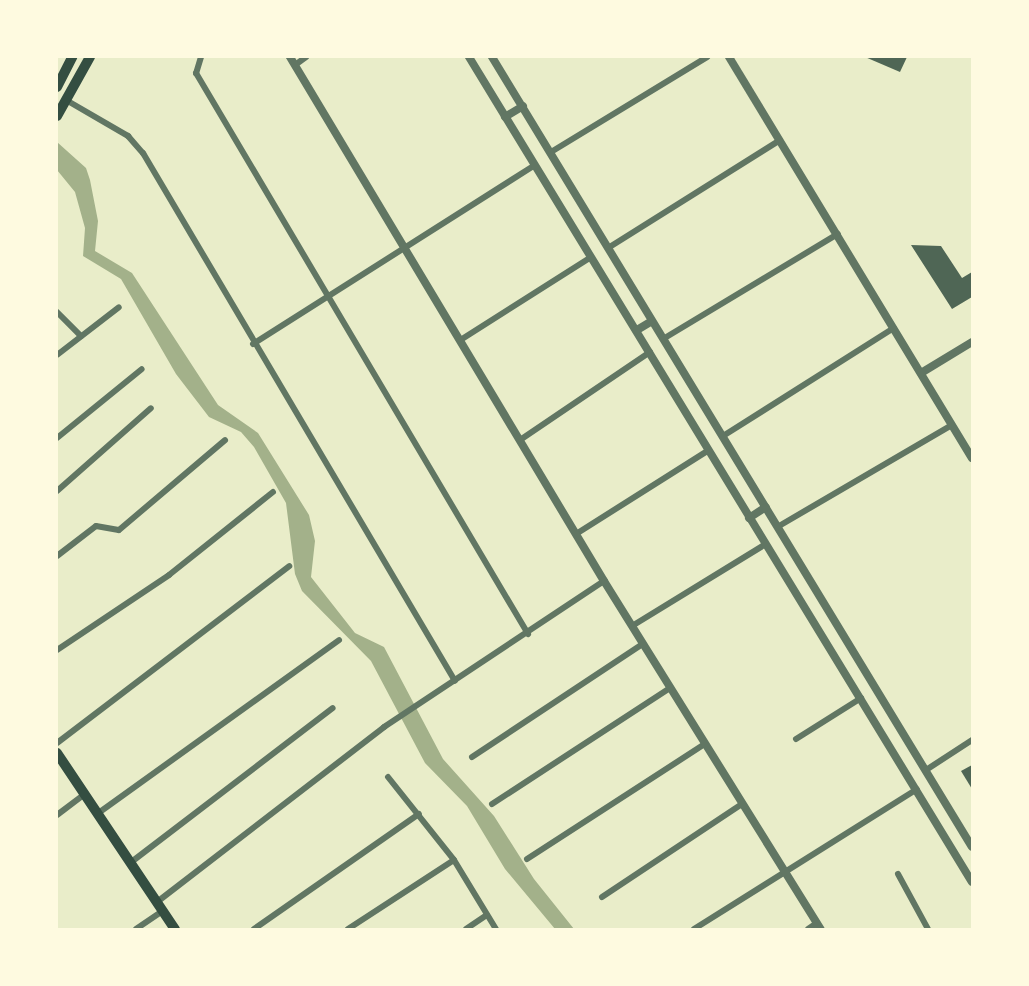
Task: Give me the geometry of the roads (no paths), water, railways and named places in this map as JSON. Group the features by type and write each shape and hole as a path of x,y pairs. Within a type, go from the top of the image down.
{"main road":[{"path":"57,116 90,57"},
{"path":"57,87 69,59"},
{"path":"57,753 175,929"}],"street":[{"path":"201,57 196,74 331,295 528,634"},
{"path":"306,57 292,61 462,339 604,581 819,926 808,929"},
{"path":"469,57 972,882"},
{"path":"492,57 972,847"},
{"path":"551,152 707,57"},
{"path":"729,57 972,458"},
{"path":"66,100 138,146 456,681"},
{"path":"506,117 523,106"},
{"path":"608,248 780,140"},
{"path":"254,344 535,165"},
{"path":"663,339 838,234"},
{"path":"462,339 591,258"},
{"path":"57,355 119,307"},
{"path":"57,312 81,336"},
{"path":"637,330 652,321"},
{"path":"723,436 894,328"},
{"path":"921,373 972,342"},
{"path":"520,440 650,352"},
{"path":"57,438 142,369"},
{"path":"57,491 151,408"},
{"path":"779,526 952,425"},
{"path":"57,556 96,526 118,530 225,440"},
{"path":"576,534 709,450"},
{"path":"57,650 169,575 273,492"},
{"path":"749,518 766,507"},
{"path":"632,626 766,544"},
{"path":"57,743 289,566"},
{"path":"136,929 160,906 398,717 528,634 604,581"},
{"path":"97,814 339,640"},
{"path":"472,757 643,644"},
{"path":"492,804 670,688"},
{"path":"796,739 861,698"},
{"path":"130,863 333,708"},
{"path":"926,770 972,740"},
{"path":"527,859 705,744"},
{"path":"388,777 454,861 496,929"},
{"path":"694,929 916,789"},
{"path":"57,815 85,794"},
{"path":"602,897 742,804"},
{"path":"254,929 419,814"},
{"path":"348,929 454,861"},
{"path":"898,874 928,929"},
{"path":"466,929 487,915"}]}
